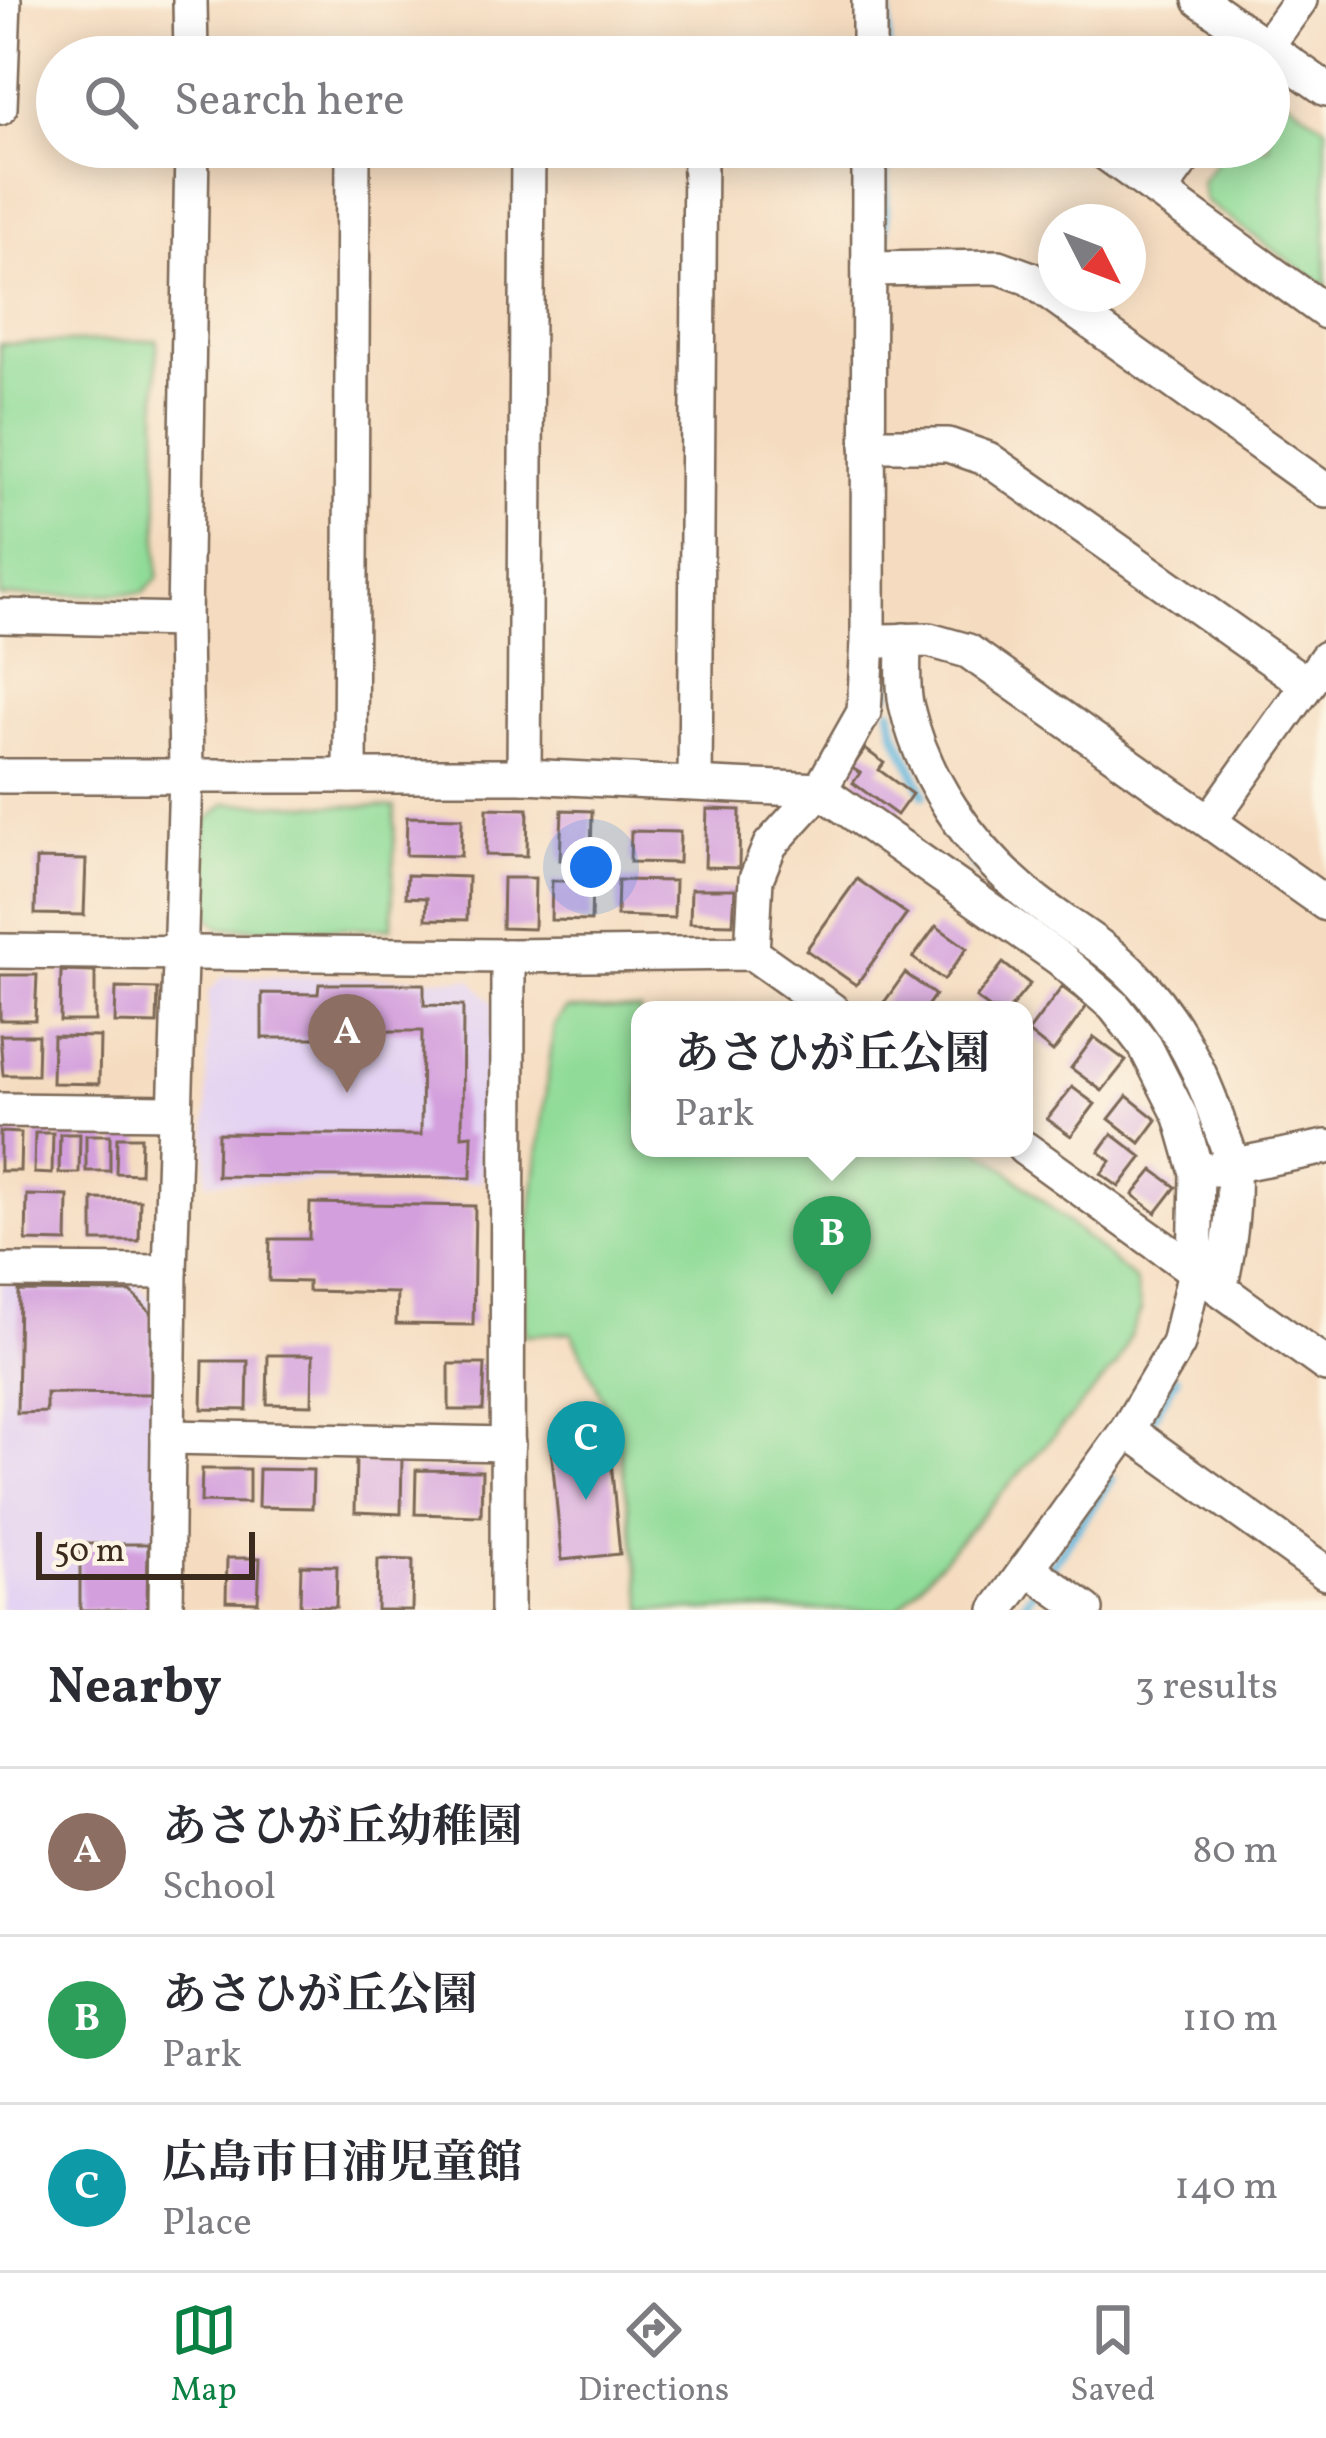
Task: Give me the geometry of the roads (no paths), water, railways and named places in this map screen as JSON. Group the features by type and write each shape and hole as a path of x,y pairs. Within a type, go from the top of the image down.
{"street":[{"path":"0,108 4,0"},
{"path":"190,0 191,36"},
{"path":"869,0 869,36"},
{"path":"1200,0 1244,36"},
{"path":"1274,36 1300,0"},
{"path":"1290,68 1326,89"},
{"path":"166,1610 170,1273 186,776 191,168"},
{"path":"350,776 353,168"},
{"path":"524,776 528,168"},
{"path":"694,783 700,168"},
{"path":"752,953 756,880 770,844 820,790 864,712 869,168"},
{"path":"1127,168 1326,312"},
{"path":"1160,191 1177,168"},
{"path":"868,269 999,267 1028,278 1326,491"},
{"path":"868,446 948,445 988,459 1317,671 1210,821"},
{"path":"0,616 184,620"},
{"path":"904,640 905,700 921,756 950,808 988,857 1030,896 1088,934 1132,973 1173,1023 1206,1082 1233,1166 1232,1240 1207,1280 1178,1344 1127,1430 998,1610"},
{"path":"868,641 929,640 968,651 1326,902"},
{"path":"0,776 524,776 820,790 1060,958 1114,1006 1145,1046 1180,1117 1197,1173 1207,1280"},
{"path":"0,951 508,956 752,953 819,1001"},
{"path":"508,956 508,1610"},
{"path":"0,1110 175,1112"},
{"path":"1197,1173 1326,1147"},
{"path":"1033,1154 1326,1365"},
{"path":"0,1271 170,1273"},
{"path":"1127,1430 1326,1573"},
{"path":"168,1438 508,1444"},
{"path":"1027,1568 1086,1610"}],"waterway":[{"path":"887,36 888,0"},
{"path":"885,262 886,168"},
{"path":"885,650 889,693"},
{"path":"891,710 895,732 924,794"},
{"path":"971,862 1002,893"},
{"path":"1096,964 1166,1047 1191,1094 1206,1146"},
{"path":"1211,1181 1216,1218"},
{"path":"1148,1425 1176,1378"},
{"path":"1020,1610 1112,1479"}],"place":[{"name":"あさひが丘幼稚園","path":"347,1093"},
{"name":"あさひが丘公園","path":"832,1295"},
{"name":"広島市日浦児童館","path":"586,1500"}]}
